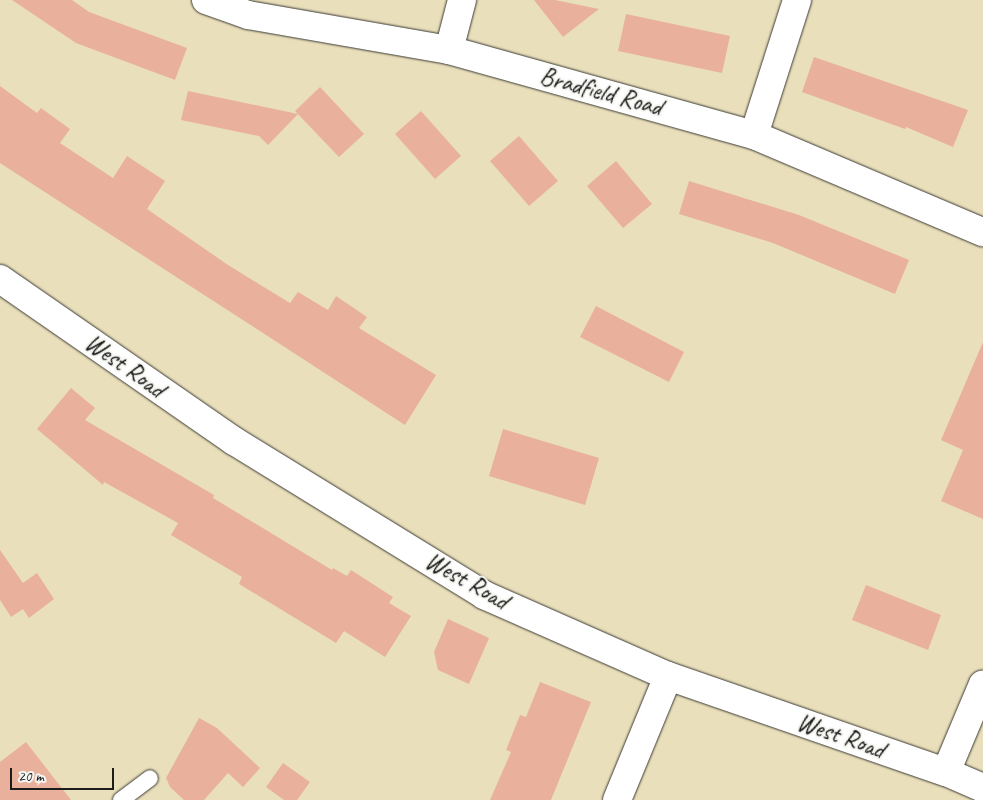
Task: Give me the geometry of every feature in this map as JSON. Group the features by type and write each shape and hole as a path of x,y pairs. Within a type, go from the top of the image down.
{"street":[{"name":"Bradfield Road","path":"206,0 248,15 449,50 754,134 983,232"},
{"path":"449,50 462,0"},
{"path":"754,134 797,0"},
{"name":"West Road","path":"0,279 234,441 484,595 668,676 946,772 983,788"},
{"path":"617,800 668,676"},
{"path":"946,772 983,684"}],"lane":[{"path":"121,800 150,778"}],"building":[{"path":"12,0 72,0 89,12 187,48 175,80 76,43"},
{"path":"534,0 555,0 599,9 563,37"},
{"path":"626,14 730,36 722,73 618,51"},
{"path":"814,57 968,110 953,147 906,127 905,129 802,92"},
{"path":"0,86 37,113 41,108 70,129 60,143 113,178 127,156 165,181 147,209 228,265 290,303 298,292 328,310 336,296 367,317 359,328 436,375 405,425 0,163"},
{"path":"320,87 364,134 339,157 295,111"},
{"path":"188,91 298,114 268,145 259,136 181,120"},
{"path":"421,111 461,156 435,179 395,134"},
{"path":"519,136 558,181 529,206 490,161"},
{"path":"616,161 652,204 623,228 587,186"},
{"path":"689,181 799,215 909,260 895,294 773,243 679,214"},
{"path":"596,306 684,352 669,382 580,337"},
{"path":"983,342 983,519 941,501 963,450 941,440"},
{"path":"71,388 95,408 85,420 214,495 213,498 332,570 333,568 347,576 351,570 393,597 389,603 411,616 385,657 344,631 336,643 239,584 242,577 171,535 178,523 104,482 103,485 37,429"},
{"path":"503,429 599,458 585,505 489,476"},
{"path":"0,550 23,583 37,573 54,599 29,618 23,609 11,617 0,600"},
{"path":"866,585 941,615 928,650 852,620"},
{"path":"448,619 489,638 469,684 438,670 434,652"},
{"path":"540,682 591,702 551,800 490,800 511,752 506,750 520,715 526,717"},
{"path":"199,718 217,728 260,768 243,787 228,773 204,800 184,800 170,787 166,778"},
{"path":"26,742 71,800 0,800 0,762"},
{"path":"283,763 310,782 297,800 284,800 266,787"}]}
